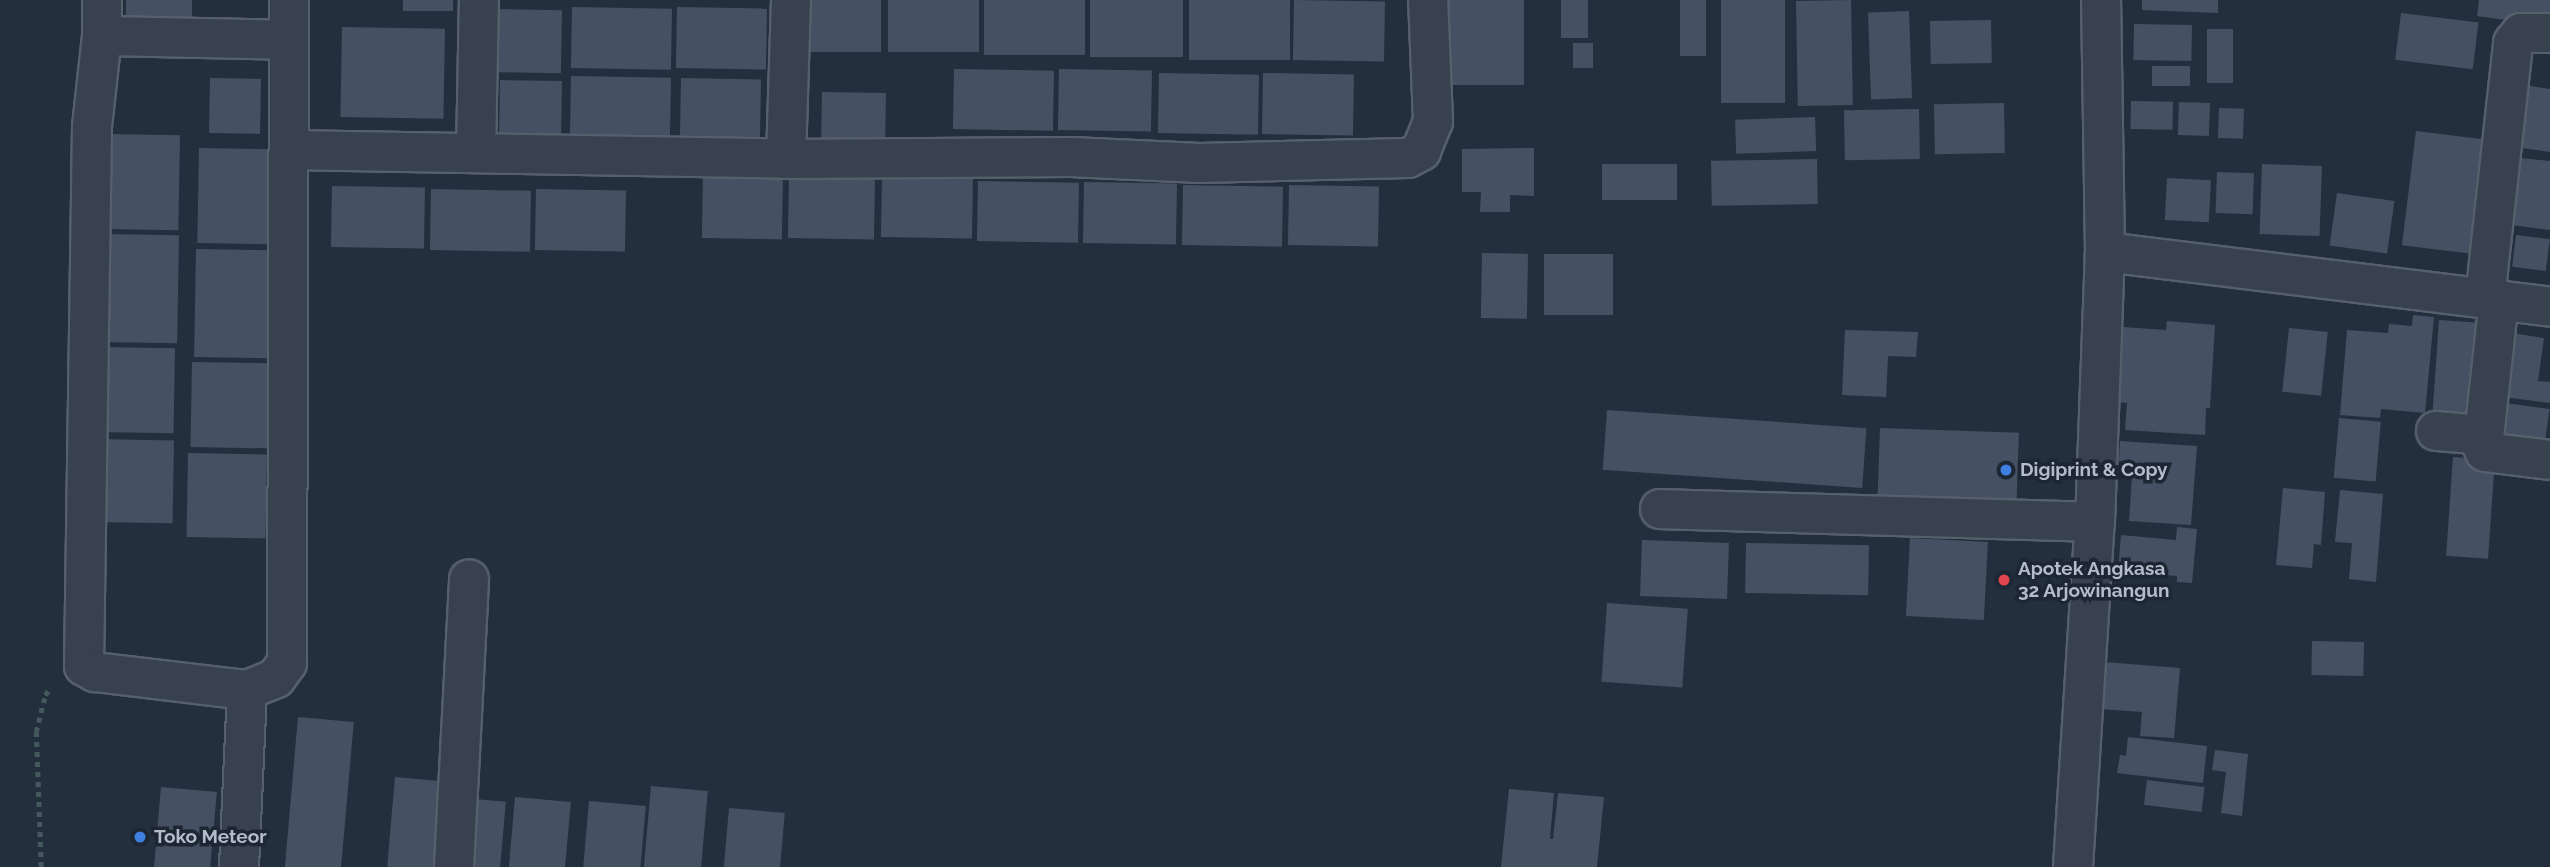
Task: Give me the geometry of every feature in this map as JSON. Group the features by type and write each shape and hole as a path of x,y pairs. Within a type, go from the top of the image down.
{"street":[{"path":"289,0 289,40 289,150 286,663 276,678 247,691 95,672 84,666 92,127 102,18 289,40"},
{"path":"476,153 479,0"},
{"path":"786,159 791,0"},
{"path":"289,150 786,159 1071,157 1200,163 1408,158 1421,151 1433,122 1428,0"},
{"path":"2073,867 2095,522 2105,252 2101,0"},
{"path":"2550,33 2521,33 2513,43 2484,435 2485,452 2550,460"},
{"path":"2105,252 2550,307"},
{"path":"2437,431 2484,435"},
{"path":"1660,509 2095,522"},
{"path":"454,867 468,579"},
{"path":"239,867 247,691"}],"path":[{"path":"41,867 36,732 45,695 58,678 84,666"}],"building":[{"path":"126,0 192,0 192,20 126,20"},
{"path":"403,0 453,0 453,11 403,11"},
{"path":"795,0 881,0 881,52 795,52"},
{"path":"888,0 979,0 979,52 888,52"},
{"path":"984,0 1085,0 1085,55 984,55"},
{"path":"1090,0 1183,0 1183,57 1090,57"},
{"path":"1189,0 1290,0 1290,60 1189,60"},
{"path":"1294,0 1385,2 1384,62 1293,60"},
{"path":"1440,0 1524,0 1524,85 1440,85"},
{"path":"1561,0 1588,0 1588,38 1561,38"},
{"path":"1680,0 1706,0 1706,56 1680,56"},
{"path":"1721,0 1785,0 1785,103 1721,103"},
{"path":"1851,0 1853,105 1798,106 1796,1"},
{"path":"2142,0 2218,0 2218,13 2142,10"},
{"path":"2479,0 2550,0 2550,26 2477,16"},
{"path":"572,7 672,9 671,70 571,68"},
{"path":"677,7 767,9 766,70 676,68"},
{"path":"489,9 562,10 561,73 488,72"},
{"path":"1909,11 1912,98 1871,99 1868,12"},
{"path":"2401,13 2478,23 2473,69 2395,60"},
{"path":"1991,20 1992,63 1931,64 1930,21"},
{"path":"2134,24 2192,25 2191,61 2133,60"},
{"path":"342,27 445,29 443,119 340,117"},
{"path":"2207,29 2233,29 2233,83 2207,83"},
{"path":"1573,43 1593,43 1593,68 1573,68"},
{"path":"2152,66 2190,66 2190,86 2152,86"},
{"path":"954,69 1054,71 1053,131 953,129"},
{"path":"1059,69 1152,71 1151,132 1058,130"},
{"path":"1159,73 1259,75 1258,135 1158,133"},
{"path":"1263,73 1354,75 1353,136 1262,134"},
{"path":"571,76 671,78 670,139 570,137"},
{"path":"210,78 261,79 260,134 209,133"},
{"path":"681,78 761,79 760,142 680,141"},
{"path":"500,80 562,81 561,137 499,136"},
{"path":"2523,85 2550,89 2550,152 2515,147"},
{"path":"822,92 886,93 885,141 821,140"},
{"path":"2131,101 2173,102 2173,130 2131,129"},
{"path":"2179,102 2210,103 2209,136 2178,135"},
{"path":"2004,103 2005,153 1935,154 1934,104"},
{"path":"2219,108 2244,109 2243,139 2218,138"},
{"path":"1919,109 1920,159 1845,160 1844,110"},
{"path":"1815,117 1816,151 1736,154 1735,120"},
{"path":"2416,131 2491,140 2477,254 2402,245"},
{"path":"106,134 180,135 178,230 104,229"},
{"path":"199,148 274,149 272,244 197,243"},
{"path":"1534,148 1534,196 1510,195 1510,212 1480,212 1481,192 1462,192 1462,149"},
{"path":"2521,158 2550,161 2550,230 2512,225"},
{"path":"1817,159 1818,204 1712,206 1711,161"},
{"path":"1602,164 1677,164 1677,200 1602,200"},
{"path":"2262,164 2322,166 2320,236 2260,234"},
{"path":"2217,172 2254,173 2253,214 2216,213"},
{"path":"703,174 783,175 782,239 702,238"},
{"path":"789,177 875,179 874,239 788,238"},
{"path":"882,177 973,179 972,239 881,237"},
{"path":"2167,178 2211,180 2209,222 2165,220"},
{"path":"978,181 1079,183 1078,243 977,241"},
{"path":"1084,182 1177,184 1176,245 1083,243"},
{"path":"1183,185 1283,187 1282,247 1182,245"},
{"path":"1289,185 1379,187 1378,247 1288,245"},
{"path":"332,186 425,188 424,249 331,247"},
{"path":"431,189 531,191 530,252 430,250"},
{"path":"536,189 626,191 625,252 535,250"},
{"path":"2337,193 2394,201 2387,254 2330,245"},
{"path":"102,234 179,235 177,343 100,342"},
{"path":"2516,235 2550,239 2546,271 2512,267"},
{"path":"196,249 272,250 270,358 194,357"},
{"path":"1482,253 1528,254 1527,319 1481,318"},
{"path":"1544,254 1613,254 1613,315 1544,315"},
{"path":"2413,315 2434,317 2425,413 2381,409 2380,418 2340,415 2347,330 2388,333 2389,324 2412,326"},
{"path":"2439,320 2487,323 2480,422 2432,419"},
{"path":"2167,321 2215,325 2210,408 2206,408 2205,435 2125,430 2127,403 2118,402 2123,327 2166,330"},
{"path":"2289,328 2328,332 2321,396 2282,392"},
{"path":"1845,330 1918,332 1916,357 1888,356 1886,397 1842,395"},
{"path":"2505,332 2544,338 2538,381 2550,382 2550,403 2496,396"},
{"path":"98,347 175,348 174,433 97,432"},
{"path":"192,362 269,363 268,448 191,447"},
{"path":"2499,402 2550,409 2543,455 2493,448"},
{"path":"1607,410 1866,428 1862,488 1603,470"},
{"path":"2339,418 2381,422 2376,481 2334,478"},
{"path":"1880,428 2019,433 2016,505 1877,500"},
{"path":"95,439 174,440 173,523 94,522"},
{"path":"2120,441 2197,446 2191,525 2129,521 2133,462 2119,461"},
{"path":"188,453 267,454 266,538 187,537"},
{"path":"2453,457 2495,460 2488,559 2446,556"},
{"path":"2283,488 2325,492 2321,545 2314,544 2312,568 2276,565"},
{"path":"2340,490 2383,494 2376,582 2349,579 2352,543 2335,542"},
{"path":"2177,527 2197,529 2192,583 2177,582 2177,576 2118,571 2121,535 2176,540"},
{"path":"1910,538 1988,542 1984,620 1906,616"},
{"path":"1642,540 1729,543 1727,599 1640,596"},
{"path":"1746,543 1869,545 1868,595 1745,593"},
{"path":"1607,603 1688,609 1682,687 1601,682"},
{"path":"2312,641 2364,642 2363,676 2311,675"},
{"path":"2104,662 2180,668 2174,738 2140,736 2142,712 2100,709"},
{"path":"298,717 354,722 341,867 285,867"},
{"path":"2128,737 2207,746 2203,783 2117,773 2120,755 2126,756"},
{"path":"2215,750 2248,754 2242,816 2221,813 2226,772 2212,770"},
{"path":"395,777 451,782 443,867 387,867"},
{"path":"2147,780 2205,787 2202,812 2144,805"},
{"path":"651,786 708,791 701,867 644,867"},
{"path":"161,787 217,792 210,867 154,867"},
{"path":"1509,789 1554,793 1550,839 1553,839 1558,793 1604,797 1597,867 1501,867"},
{"path":"515,797 571,802 565,867 509,867"},
{"path":"463,798 506,802 500,867 457,867"},
{"path":"589,801 646,806 640,867 583,867"},
{"path":"729,808 785,813 780,867 724,867"}],"place":[{"name":"Digiprint & Copy","path":"2006,470"},
{"name":"Apotek Angkasa 32 Arjowinangun","path":"2004,580"},
{"name":"Toko Meteor","path":"140,837"}]}
